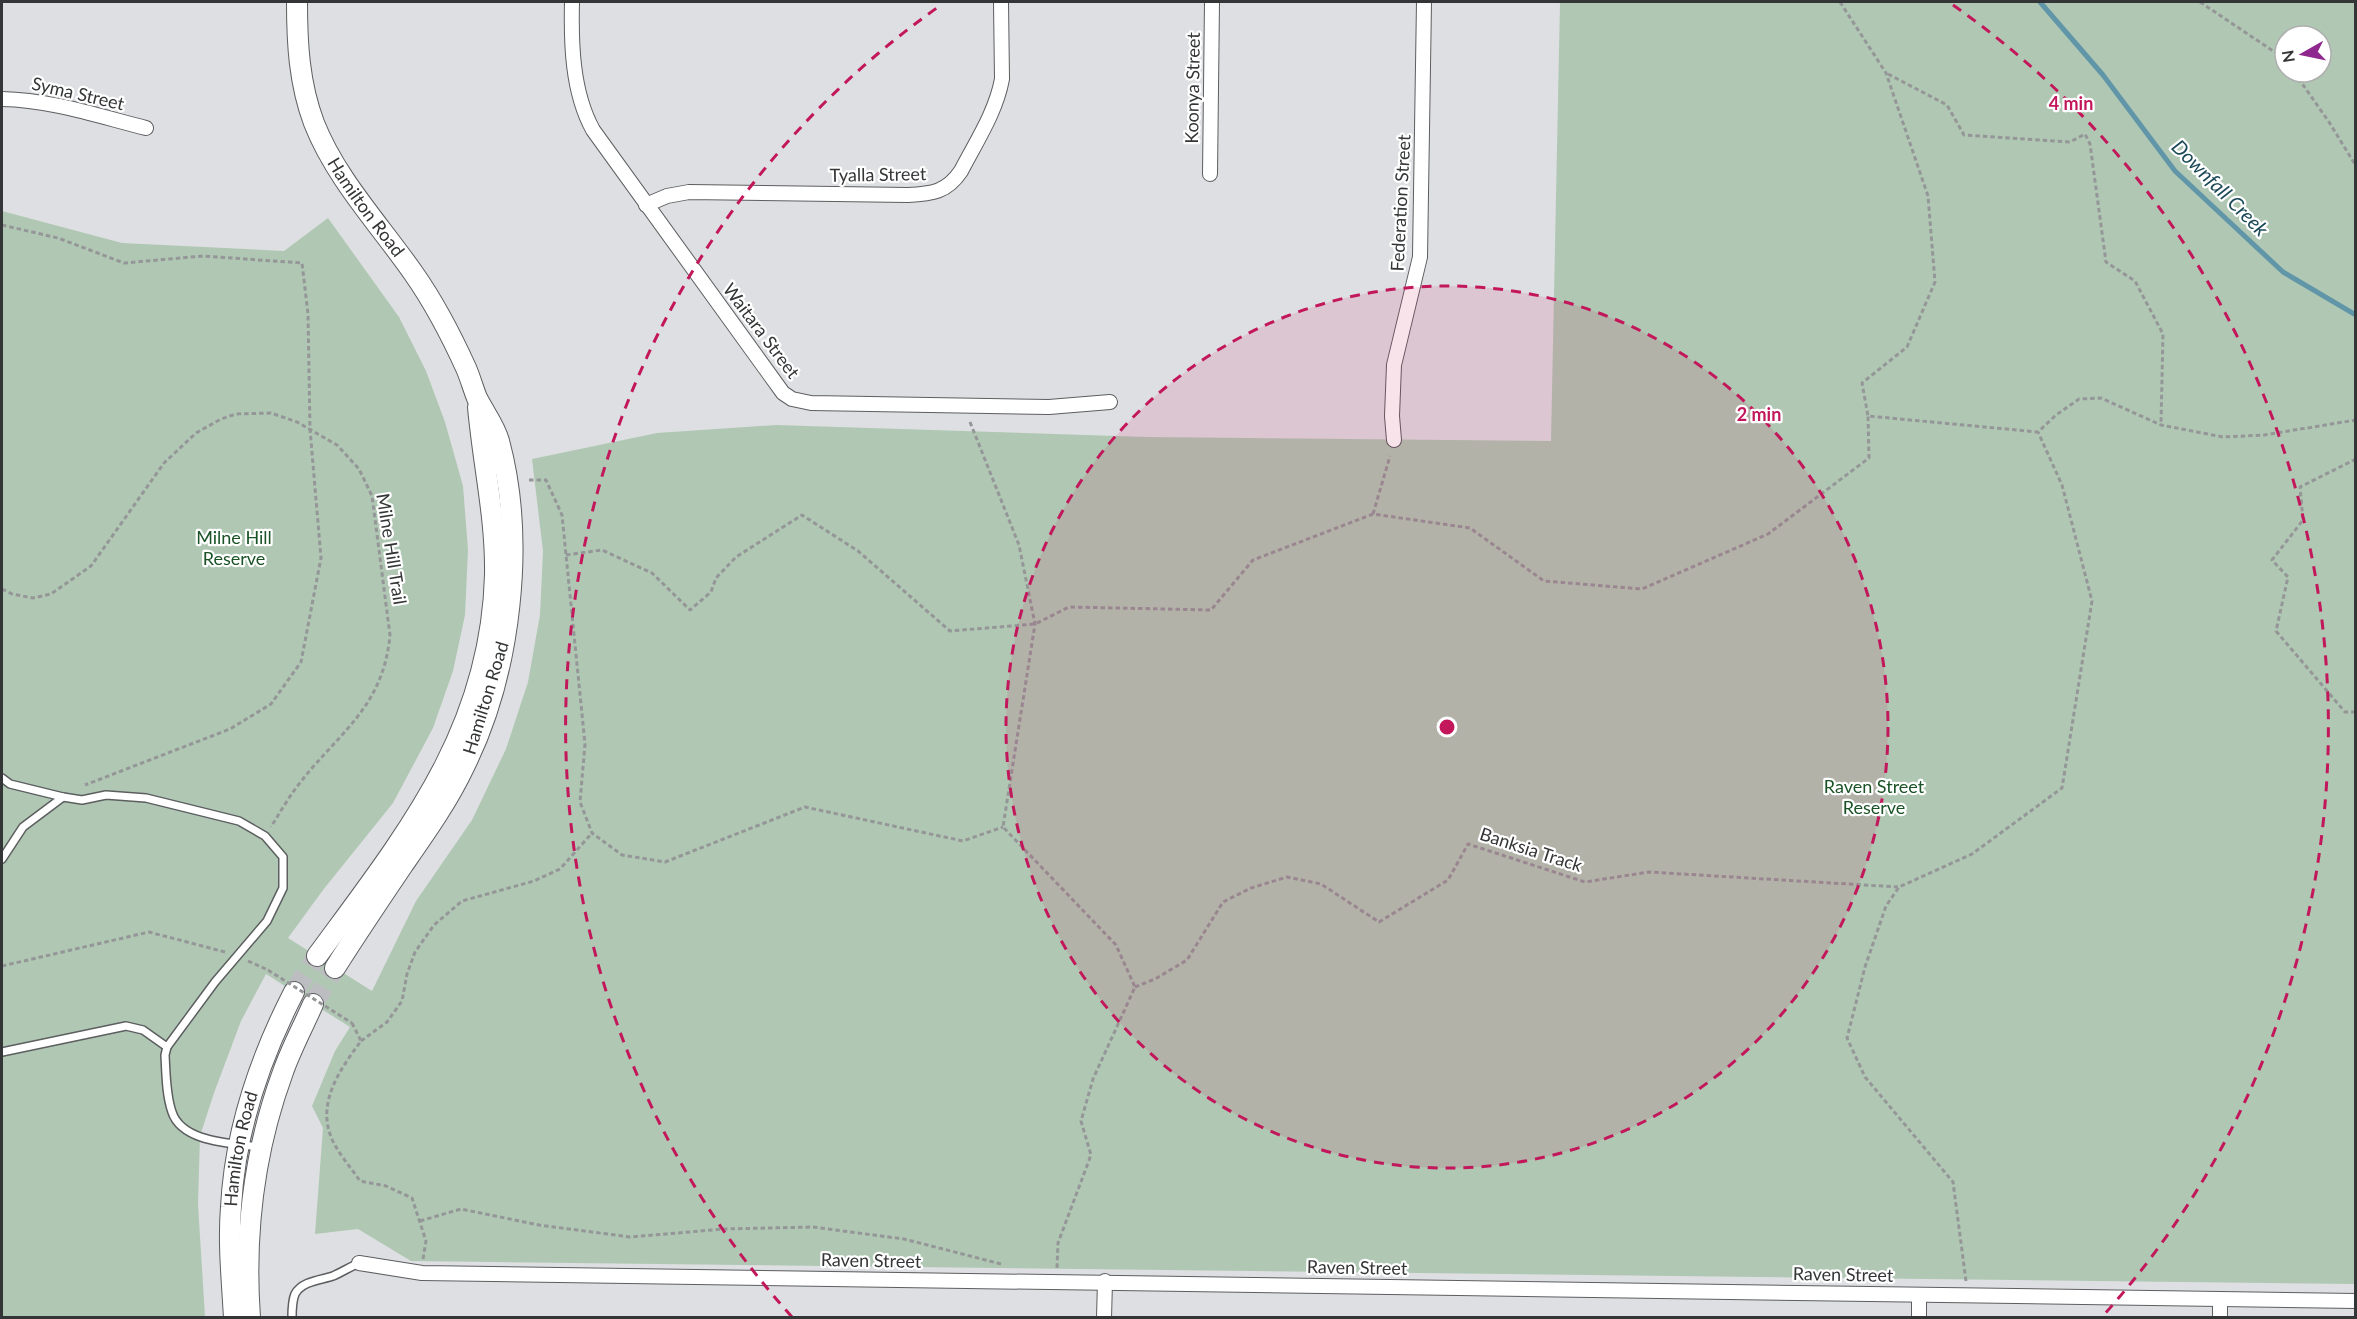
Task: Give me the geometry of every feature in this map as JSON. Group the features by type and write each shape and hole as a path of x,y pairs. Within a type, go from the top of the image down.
{"main road":[{"name":"Hamilton Road","path":"297,2 297,46 302,78 311,112 323,142 344,179 431,299 455,342 477,397 499,438 506,474 513,567 507,627 500,663 478,735 454,788 439,813 335,968"},
{"name":"Hamilton Road","path":"317,956 393,853 430,796 449,760 473,698 487,642 495,576 492,505 481,441 477,397"},
{"name":"Hamilton Road","path":"234,1317 230,1217 238,1144 255,1080 279,1019 294,992"},
{"name":"Hamilton Road","path":"250,1317 250,1222 261,1148 267,1121 284,1070 314,1004"}],"street":[{"name":"Waitara Street","path":"572,2 571,53 589,123 776,384 792,399 811,403 1049,407 1110,402"},
{"name":"Tyalla Street","path":"646,205 667,196 689,192 908,195 942,191 955,180 961,171 996,104 1002,79 1002,2"},
{"name":"Koonya Street","path":"1210,174 1212,2"},
{"name":"Federation Street","path":"1394,440 1392,416 1394,365 1420,257 1424,2"},
{"name":"Syma Street","path":"2,99 47,103 146,128"},
{"name":"Raven Street","path":"359,1263 422,1273 1057,1275 1105,1281 2355,1301"},
{"path":"1104,1317 1105,1281"},
{"path":"1919,1295 1919,1317"},
{"path":"2220,1299 2220,1317"}],"lane":[{"path":"2,778 10,784 63,797 82,800 106,795 146,798 239,821 265,836 283,857 283,888 267,921 167,1047 165,1065 168,1094 176,1120 190,1132 201,1136 261,1148"},
{"path":"2,859 23,827 63,797"},
{"path":"2,1053 126,1026 143,1030 167,1047"},
{"path":"292,1317 293,1300 300,1288 359,1263"}],"path":[{"path":"566,555 602,550 652,573 690,610 711,592 716,578 736,557 802,515 858,551 950,631 1035,624 1069,607 1211,610 1253,560 1373,514 1470,528 1544,581 1642,589 1768,534 1869,458 1868,416 1862,383 1907,347 1935,282 1928,196 1886,73 1840,2"},
{"path":"2200,2 2273,51"},
{"path":"1886,73 1947,105 1964,135 2070,142 2085,135 2090,144 2106,262 2136,281 2163,334 2161,425"},
{"path":"2302,84 2329,122 2355,166"},
{"path":"2,225 58,238 124,263 203,256 302,263 308,314 310,429 321,558 301,662 271,704 230,729 76,789"},
{"path":"1868,416 2038,432 2056,415 2079,399 2101,398 2161,425 2223,437 2264,435 2355,420"},
{"path":"963,404 1019,545 1035,624 1004,827"},
{"name":"Milne Hill Trail","path":"2,589 12,594 33,598 51,594 91,566 164,463 196,434 221,419 236,414 272,413 297,422 337,445 359,470 372,496 390,635 388,656 377,688 358,716 297,787 265,836"},
{"path":"1966,1296 1966,1279 1953,1182 1866,1077 1847,1038 1865,967 1886,906 1899,887 1972,854 2062,788 2092,601 2062,485 2038,432"},
{"path":"1373,514 1383,486 1394,440"},
{"path":"2355,459 2300,487 2303,520 2272,560 2288,577 2276,631 2345,712 2355,712"},
{"path":"529,480 546,480 562,515 585,744 580,802 592,833 622,855 665,862 805,807 963,841 1004,827"},
{"path":"1004,827 1116,945 1135,987 1093,1079 1081,1121 1091,1155 1058,1243 1057,1275"},
{"path":"422,1273 426,1241 412,1198 386,1186 360,1181 330,1134 327,1117 330,1094 340,1070 361,1041 387,1022 402,1001 407,974 415,952 434,925 462,901 534,881 560,869 592,833"},
{"name":"Banksia Track","path":"1135,987 1155,979 1187,960 1223,902 1251,888 1287,878 1321,884 1379,922 1448,880 1468,844 1585,882 1649,872 1899,887"},
{"path":"2,966 149,932 237,956 268,970 352,1023 361,1041"},
{"path":"420,1221 461,1209 539,1225 630,1237 724,1229 813,1227 904,1239 1003,1265"},
{"path":"1046,1268 1057,1275"}],"green space":[{"name":"Raven Street Reserve","path":"1560,2 2355,2 2355,1284 411,1261 358,1229 315,1234 323,1128 312,1106 335,1051 350,1027 266,974 241,1021 200,1136 198,1204 205,1317 2,1317 2,211 122,243 284,251 328,218 399,317 426,371 445,422 463,486 468,550 465,615 453,671 433,728 393,803 323,890 288,938 372,991 416,901 472,820 506,749 528,682 540,615 543,551 532,459 657,433 776,425 1147,437 1551,441"}],"waterway":[{"name":"Downfall Creek","path":"2040,2 2103,75 2175,171 2283,272 2356,315"}],"tunnel":[{"path":"294,992 317,956"},
{"path":"313,1004 335,968"}],"park label":[{"name":"Milne Hill Reserve","path":"234,548"}]}
